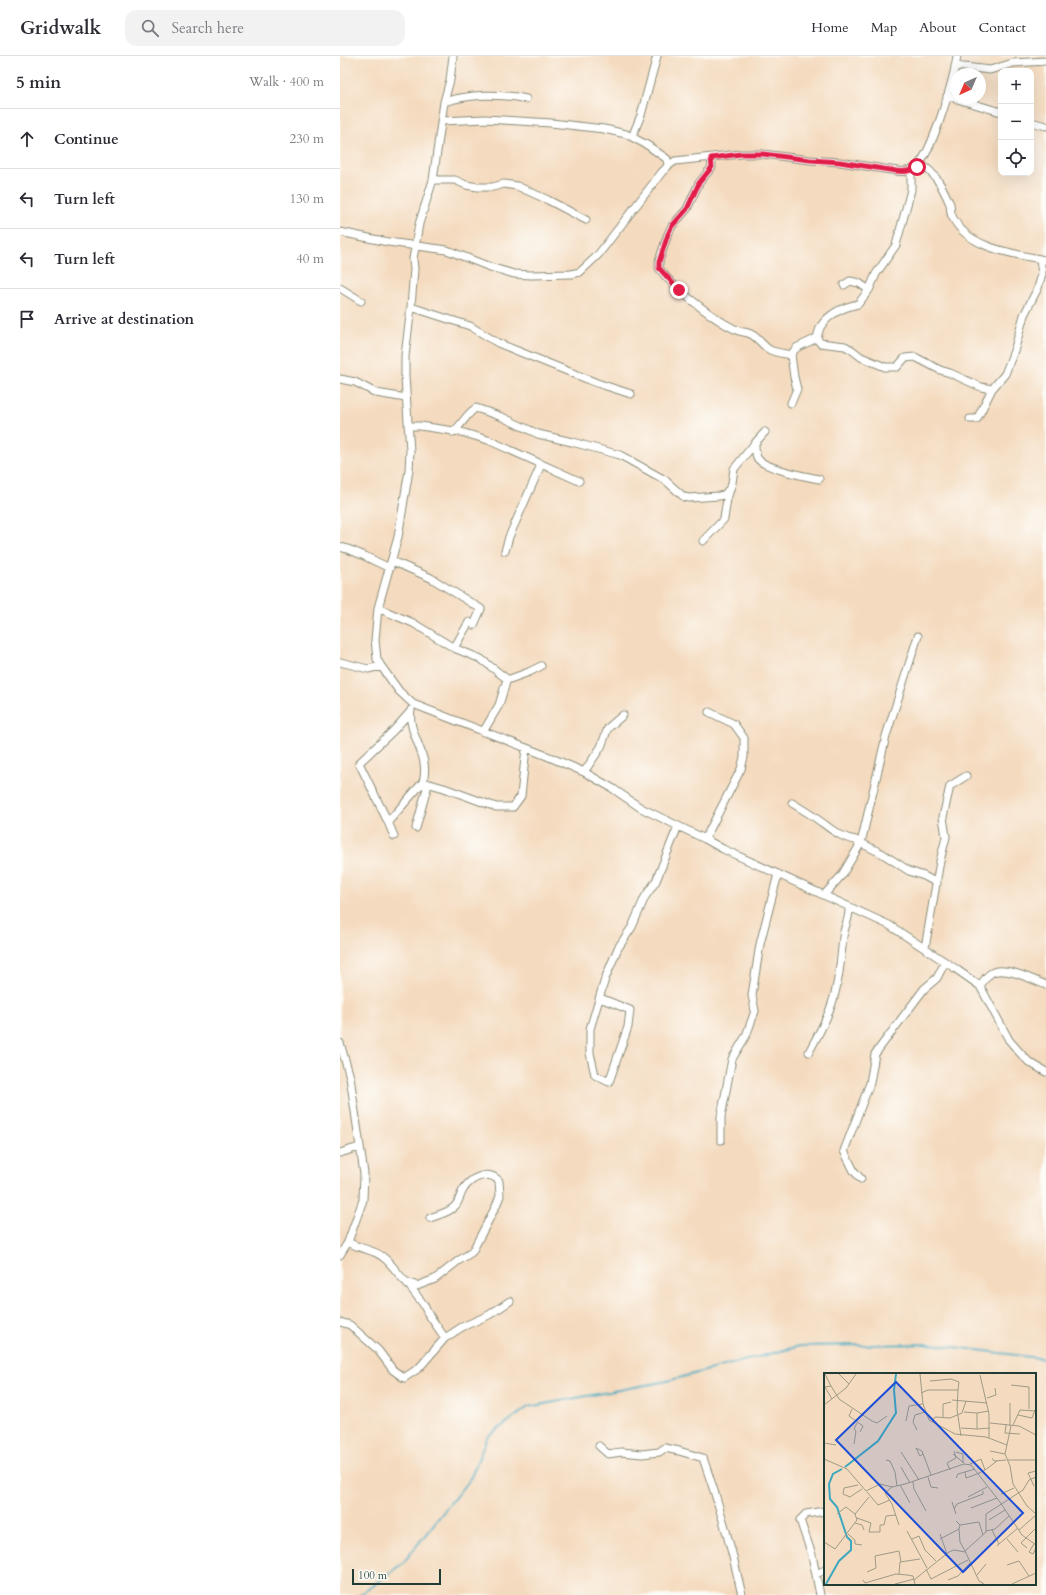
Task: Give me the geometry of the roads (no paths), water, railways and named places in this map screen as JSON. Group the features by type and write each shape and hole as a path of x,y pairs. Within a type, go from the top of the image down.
{"street":[{"path":"453,56 450,80 444,102 433,180 419,224 413,259 414,269 411,307 405,356 406,398 410,451 409,470 398,537 378,608 375,640 377,659 381,666 399,691 412,704 584,772 612,788 641,808 706,839 723,849 889,925 980,986 1008,1040 1029,1062 1046,1072"},
{"path":"632,137 643,110 657,56"},
{"path":"340,232 388,242 446,250 483,265 514,274 571,274 580,272 598,255 668,166 675,161 741,154 763,154 840,162 896,171 911,170 920,163 932,140 943,112 956,66 957,56"},
{"path":"956,66 990,70 1013,63 1046,61"},
{"path":"444,102 460,97 480,96 518,97 526,99"},
{"path":"947,96 998,111"},
{"path":"442,121 485,119 551,123 604,129 626,134 647,145 667,159 668,166"},
{"path":"1034,123 1046,126"},
{"path":"711,158 712,167 701,180 687,209 672,226 668,234 659,262 659,268 679,290 712,315 740,332 748,332 771,351 779,351 791,355"},
{"path":"920,163 936,176 950,206 952,216 957,224 971,238 996,249 1043,259 1042,274 1038,288 1024,315 1005,374 992,389 977,419 970,419"},
{"path":"791,403 797,389 791,355 796,348 817,338 822,326 833,314 846,306 858,304 869,290 876,274 896,245 910,190 911,170"},
{"path":"433,180 455,180 466,185 478,187 493,187 504,184 516,186 548,200 586,220"},
{"path":"844,285 850,281 859,283 869,290"},
{"path":"340,288 361,301"},
{"path":"411,307 470,326 498,343 597,383 631,394"},
{"path":"817,338 820,343 845,346 861,357 885,367 897,367 905,358 916,357 940,370 980,387 992,389"},
{"path":"340,379 355,382 376,393 406,398"},
{"path":"453,432 458,429 470,411 476,408 502,417 538,434 620,455 665,480 684,497 719,496 724,494 730,488"},
{"path":"408,426 420,426 461,432 488,440 579,481"},
{"path":"703,541 724,519 734,469 765,432"},
{"path":"755,444 758,460 800,476 819,480"},
{"path":"505,551 509,538 541,465"},
{"path":"340,547 353,550 370,559 391,564 431,578 481,609 474,625 469,622 454,648"},
{"path":"378,608 413,623 454,648 481,659 507,678 510,679 541,666"},
{"path":"824,895 842,875 861,844 886,736 918,636"},
{"path":"340,662 368,669 381,666"},
{"path":"483,732 498,705 507,678"},
{"path":"388,822 423,782 426,773 419,742 413,730 410,712 412,704"},
{"path":"394,836 359,763 393,731 410,712"},
{"path":"706,839 741,769 744,757 744,738 734,724 709,712"},
{"path":"584,772 601,747 608,728 623,715"},
{"path":"423,782 496,807 513,807 521,796 526,748"},
{"path":"925,948 946,837 943,817 950,786 966,776"},
{"path":"416,828 427,788 423,782"},
{"path":"792,803 815,817 839,835 856,840 909,871 937,882"},
{"path":"600,998 630,1010 628,1027 609,1082 595,1075 590,1053 590,1029 605,979 618,948 632,927 645,897 656,881 678,826"},
{"path":"721,1140 721,1116 732,1059 746,1036 755,1011 752,995 760,944 778,874"},
{"path":"809,1052 825,1022 835,994 840,967 843,935 849,919 849,907"},
{"path":"861,1179 854,1171 844,1151 870,1083 875,1054 924,989 937,978 945,962"},
{"path":"980,986 990,973 1000,970 1018,974 1046,985"},
{"path":"340,1043 350,1078 364,1174 363,1200 348,1242 340,1255"},
{"path":"340,1153 359,1147"},
{"path":"406,1281 417,1286 423,1284 435,1278 472,1252 500,1196 499,1181 488,1175 482,1175 468,1183 463,1188 454,1207 430,1218"},
{"path":"348,1242 358,1248 376,1252 384,1257 406,1281 424,1305 427,1312 445,1338"},
{"path":"340,1322 350,1325 378,1350 393,1370 404,1378 419,1368 445,1338 510,1301"},
{"path":"599,1446 608,1454 621,1452 642,1454 659,1452 665,1448 679,1450 703,1458 728,1535 742,1595"},
{"path":"820,1595 812,1555 800,1520 806,1514 824,1511"},
{"path":"816,1574 824,1570"}],"waterway":[{"path":"360,1595 403,1563 471,1477 487,1437 528,1407 667,1381 800,1346 931,1344 1046,1359"}]}
